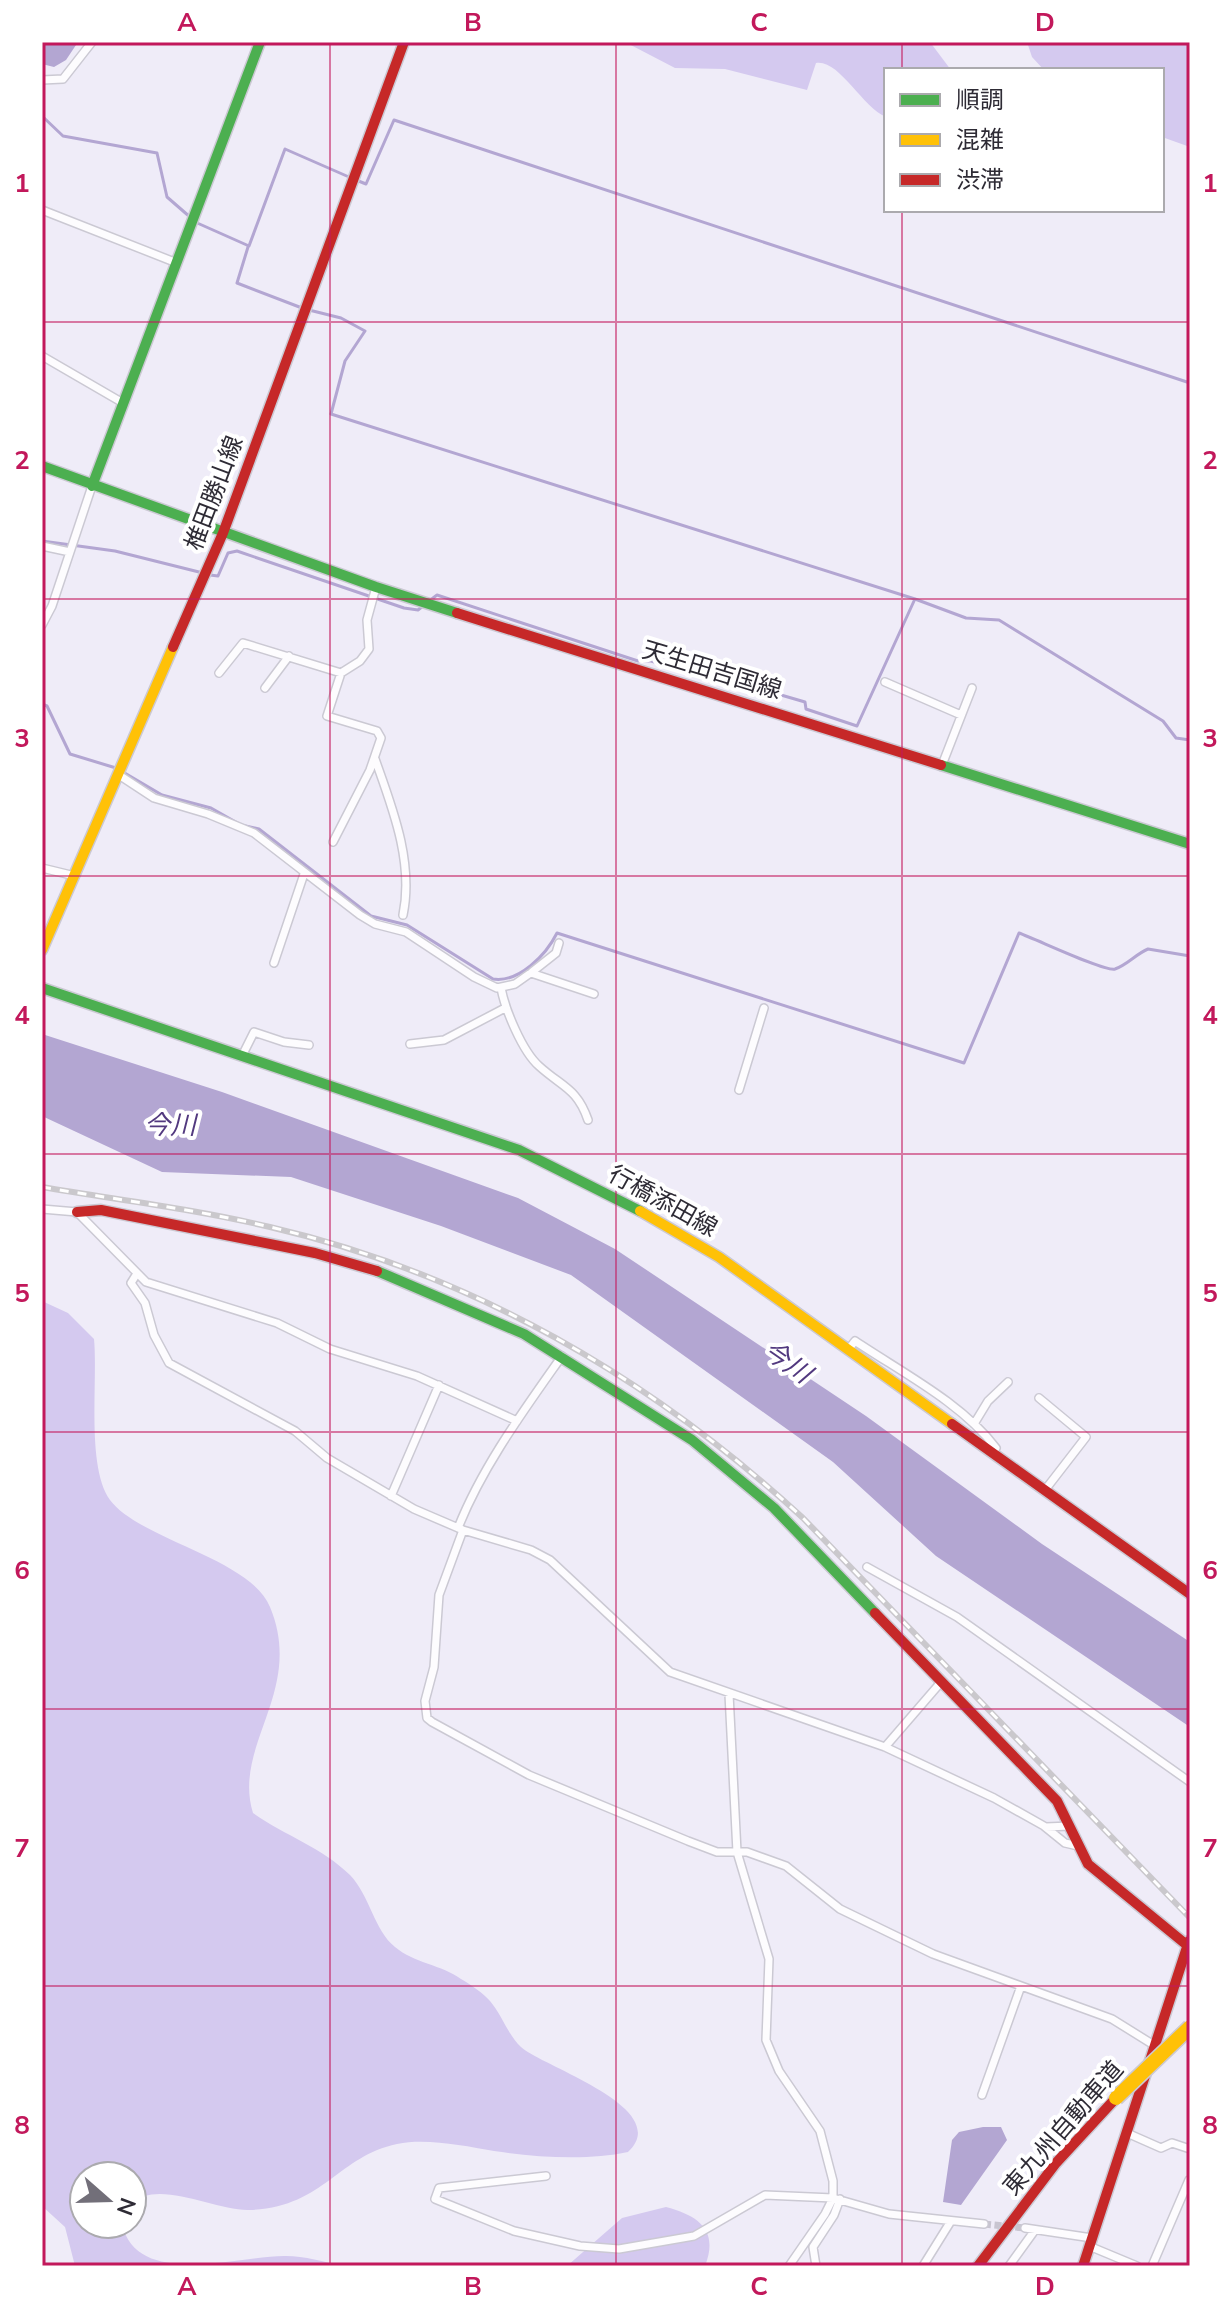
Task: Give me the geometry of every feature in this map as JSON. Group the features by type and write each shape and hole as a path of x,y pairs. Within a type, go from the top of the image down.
{"main road":[{"path":"92,486 260,42"},
{"name":"椎田勝山線","path":"42,950 223,533 404,42"},
{"name":"天生田吉国線","path":"42,466 376,587 1190,844"},
{"name":"行橋添田線","path":"42,988 519,1150 633,1207 719,1257 1190,1594"},
{"path":"77,1212 101,1210 315,1253 389,1274 495,1320 562,1356 643,1407 730,1470 774,1508 1057,1801 1088,1864 1189,1944 1083,2266"},
{"name":"東九州自動車道","path":"978,2266 1056,2163 1116,2098 1190,2027"}],"street":[{"path":"42,80 63,79 92,42"},
{"path":"42,210 177,263"},
{"path":"42,356 123,403"},
{"path":"42,625 92,486"},
{"path":"42,546 70,552"},
{"path":"333,842 375,759 381,738 377,731 327,716 341,673 360,661 369,649 367,620 376,587"},
{"path":"219,673 243,643 341,673"},
{"path":"265,688 289,656"},
{"path":"885,682 961,715"},
{"path":"942,765 972,688"},
{"path":"375,759 406,867 407,896 403,915"},
{"path":"119,775 154,798 208,814 254,833 367,920 406,932 474,977 501,988 515,984 531,973 556,953 559,943"},
{"path":"42,868 75,876"},
{"path":"274,963 304,874"},
{"path":"531,973 594,994"},
{"path":"501,988 505,1008 537,1065 581,1098 588,1120"},
{"path":"410,1044 444,1040 505,1008"},
{"path":"739,1090 764,1008"},
{"path":"242,1056 254,1032 309,1045"},
{"path":"42,1209 77,1212 136,1275 162,1288 264,1319 330,1349 371,1359 439,1385 517,1421"},
{"path":"136,1275 131,1283 145,1303 154,1335 169,1363 295,1431 327,1458 391,1496 461,1529 507,1541 550,1560 670,1672 885,1747 994,1798 1044,1826 1065,1843 1078,1846"},
{"path":"848,1350 855,1341 974,1424 996,1448 992,1453"},
{"path":"562,1356 517,1421 468,1504 439,1595 434,1667 425,1701 427,1718 529,1775 702,1847 717,1852 737,1852 786,1866 840,1909 933,1954 1112,2019 1157,2047"},
{"path":"974,1424 988,1401 1008,1382"},
{"path":"391,1496 439,1385"},
{"path":"1039,1398 1086,1437 1045,1490"},
{"path":"867,1567 957,1617 1190,1782"},
{"path":"885,1747 942,1681"},
{"path":"729,1694 737,1852 769,1959 765,2020 771,2057 820,2131 832,2167 837,2198 834,2215 813,2247 816,2266"},
{"path":"1044,1826 1070,1826"},
{"path":"982,2095 1021,1986"},
{"path":"1127,2133 1161,2148 1172,2143 1190,2149"},
{"path":"546,2176 439,2188 435,2199 514,2231 580,2246 619,2249 694,2236 765,2195 837,2198 889,2214 984,2224"},
{"path":"1152,2266 1189,2180"},
{"path":"789,2266 837,2198"},
{"path":"923,2266 951,2221"},
{"path":"1025,2228 1091,2242 1137,2266"},
{"path":"1009,2266 1035,2230"}],"shaded area":[{"path":"625,42 930,42 950,68 884,68 884,116 825,64 816,63 807,90 725,69 675,68"},
{"path":"1027,42 1190,42 1190,147 1164,138 1164,68 1042,68 1032,57"},
{"path":"42,1301 68,1313 94,1339 95,1445 98,1467 110,1500 145,1527 241,1575 259,1590 270,1607 278,1637 279,1665 252,1764 249,1788 253,1813 339,1865 357,1883 382,1932 395,1947 473,1986 490,2001 521,2047 620,2104 634,2120 638,2136 628,2152 596,2156 510,2153 433,2142 397,2144 359,2159 295,2201 249,2210 171,2195 148,2196 148,2160 68,2160 68,2239 65,2227 42,2206"},
{"path":"666,2207 688,2215 703,2226 709,2243 705,2266 567,2266 622,2218"},
{"path":"68,2240 130,2240 148,2257 169,2263 218,2263 293,2256 342,2266 75,2266"}],"water":[{"path":"42,42 78,42 66,60 54,67 42,64"},
{"name":"今川","path":"42,1034 222,1092 518,1198 615,1249 866,1416 1042,1544 1190,1642 1190,1727 936,1556 833,1462 571,1275 441,1226 291,1177 162,1172 42,1116"},
{"path":"1001,2127 1007,2140 961,2205 943,2202 952,2140 959,2132"}],"waterway":[{"path":"42,116 63,136 157,153 167,197 190,217"},
{"path":"356,180 366,184 394,120 1190,383"},
{"path":"195,222 249,246 285,149 349,177"},
{"path":"248,247 237,283 302,308"},
{"path":"309,310 341,318 365,331 345,361 331,414 915,599 966,618 999,620 1163,721 1176,738 1190,740"},
{"path":"42,541 115,551 203,573"},
{"path":"210,575 218,576 228,553 237,551 404,608 418,610 423,606"},
{"path":"429,601 437,595 638,661 651,661 777,700 781,695 805,702 806,709 857,726 914,601"},
{"path":"42,704 47,706 70,754 116,768"},
{"path":"123,772 162,795 211,808 241,825 259,829 371,916 407,925 493,979 512,977 531,966 557,933 964,1063 1019,933 1109,969 1119,967 1148,949 1190,956"}],"tunnel":[{"path":"984,2224 1025,2228"}],"railway":[{"path":"42,1187 213,1215 345,1247 487,1303 621,1377 745,1467 803,1518 1190,1918"}],"traffic: fast":[{"path":"92,486 260,42"},
{"path":"42,466 376,587 457,613"},
{"path":"941,765 1190,844"},
{"path":"42,988 519,1150 640,1211"},
{"path":"377,1271 524,1334 692,1440 774,1508 875,1613"}],"traffic: slow":[{"path":"42,950 173,647"},
{"path":"640,1211 719,1257 952,1424"},
{"path":"1116,2098 1190,2027"}],"traffic: jam":[{"path":"173,647 223,533 404,42"},
{"path":"457,613 941,765"},
{"path":"77,1212 101,1210 315,1253 377,1271"},
{"path":"952,1424 1190,1594"},
{"path":"875,1613 1057,1801 1088,1864 1188,1946"},
{"path":"1083,2266 1189,1941"},
{"path":"978,2266 1056,2163 1116,2098"}]}
